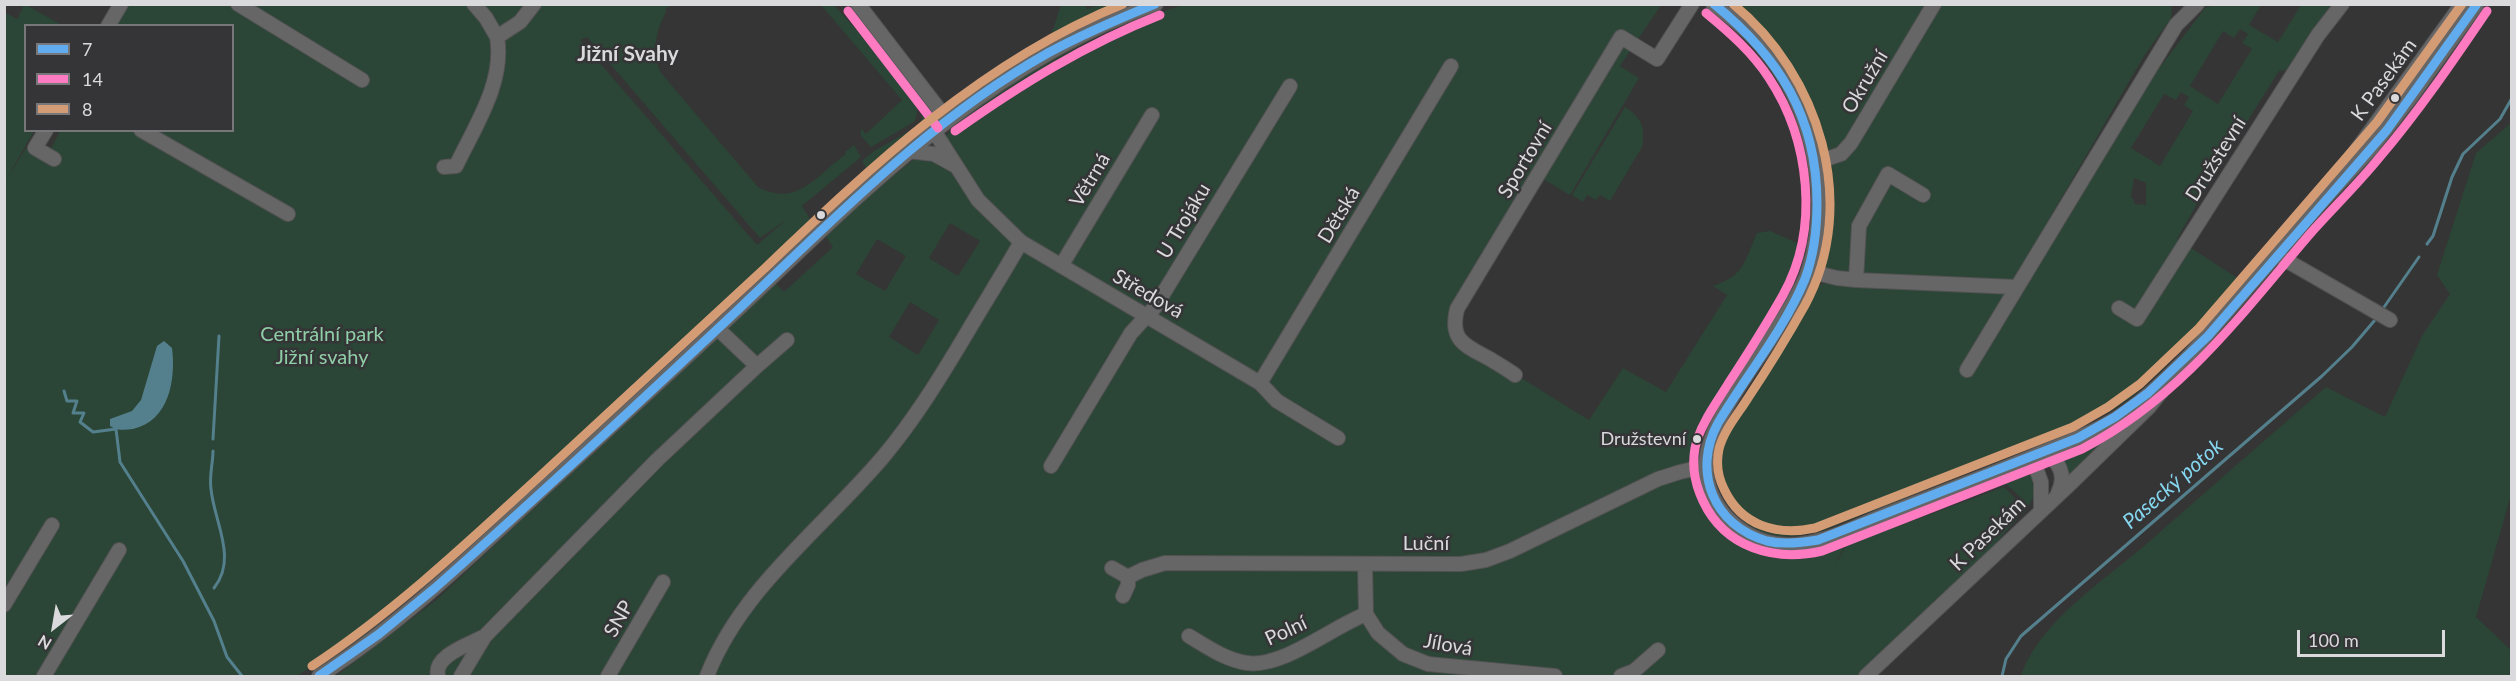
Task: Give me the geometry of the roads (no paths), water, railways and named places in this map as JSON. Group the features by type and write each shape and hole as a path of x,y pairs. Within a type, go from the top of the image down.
{"street":[{"path":"109,24 121,4"},
{"path":"238,4 362,80"},
{"path":"444,166 456,166 499,66 497,37 486,18 474,4"},
{"path":"497,37 520,22 534,4"},
{"path":"858,4 948,121"},
{"path":"319,676 392,623 479,548 717,328 848,203 908,151 1012,76 1065,44 1156,4"},
{"name":"Sportovní","path":"1515,375 1464,345 1456,335 1454,322 1457,309 1621,37 1657,59 1692,4"},
{"path":"1713,4 1763,48 1788,83 1809,138 1815,163 1818,204 1816,233 1808,271 1775,332 1715,429 1707,451 1708,484 1716,502 1732,523 1761,540 1781,544 1798,544 1818,540 2078,438 2124,414 2189,356"},
{"name":"Okružní","path":"1815,163 1841,154 1851,143 1934,4"},
{"path":"1967,370 2015,287 2176,25 2197,4"},
{"name":"Družstevní","path":"2119,308 2137,319 2312,44 2342,4"},
{"name":"K Pasekám","path":"1866,676 2149,407 2189,356 2317,207 2462,4"},
{"name":"K Pasekám","path":"2317,207 2353,171 2383,135 2477,4"},
{"name":"Dětská","path":"1260,383 1452,66"},
{"name":"U Trojáku","path":"1051,466 1131,333 1148,315 1290,86"},
{"name":"Větrná","path":"1061,266 1152,115"},
{"name":"Středová","path":"934,131 978,200 1021,242 1260,383 1277,400 1338,438"},
{"path":"45,132 35,148 54,159"},
{"path":"144,132 288,214"},
{"path":"908,151 934,154 955,165"},
{"path":"1856,280 1859,226 1888,174 1923,195"},
{"path":"707,676 735,622 759,589 882,458 903,432 940,376 1021,242"},
{"path":"2277,255 2390,320"},
{"path":"1808,271 1856,280 2015,287"},
{"path":"717,328 757,366"},
{"path":"461,676 485,636 657,460 787,340"},
{"path":"2046,451 2058,462 2062,472 2063,483 2057,496"},
{"path":"2032,457 2041,482 2041,510"},
{"name":"Luční","path":"1128,578 1142,570 1165,563 1461,564 1486,560 1510,551 1658,479 1706,466"},
{"path":"4,605 52,525"},
{"path":"44,676 119,550"},
{"path":"1365,564 1366,614"},
{"path":"1112,568 1128,578 1128,585 1123,596"},
{"name":"SNP","path":"608,676 663,582"},
{"name":"Polní","path":"1189,636 1232,659 1261,663 1286,655 1366,614"},
{"name":"Jílová","path":"1366,614 1378,633 1393,648 1416,661 1556,676"},
{"path":"438,676 437,667 441,661 485,636"},
{"path":"1621,676 1634,671 1658,650"}],"water":[{"path":"164,341 172,348 173,360 168,398 155,417 145,425 124,430 113,428 110,426 110,419 132,411 141,400 157,346"}],"waterway":[{"name":"Pasecký potok","path":"2427,244 2433,236 2452,177 2463,154 2500,119 2512,98"},
{"name":"Pasecký potok","path":"2382,310 2419,257"},
{"name":"Pasecký potok","path":"2002,676 2006,659 2021,636 2322,376 2352,347 2375,320"},
{"path":"213,439 219,336"},
{"path":"64,391 67,401 77,401 73,413 84,413 80,422 93,432 116,429 120,462 183,561 214,621 227,657 242,676"},
{"path":"213,451 211,489 224,552 221,576 214,588"}],"place":[{"name":"Družstevní","path":"1697,439"}],"district":[{"name":"Jižní Svahy","path":"628,54"}],"park label":[{"name":"Centrální park Jižní svahy","path":"322,346"}]}
